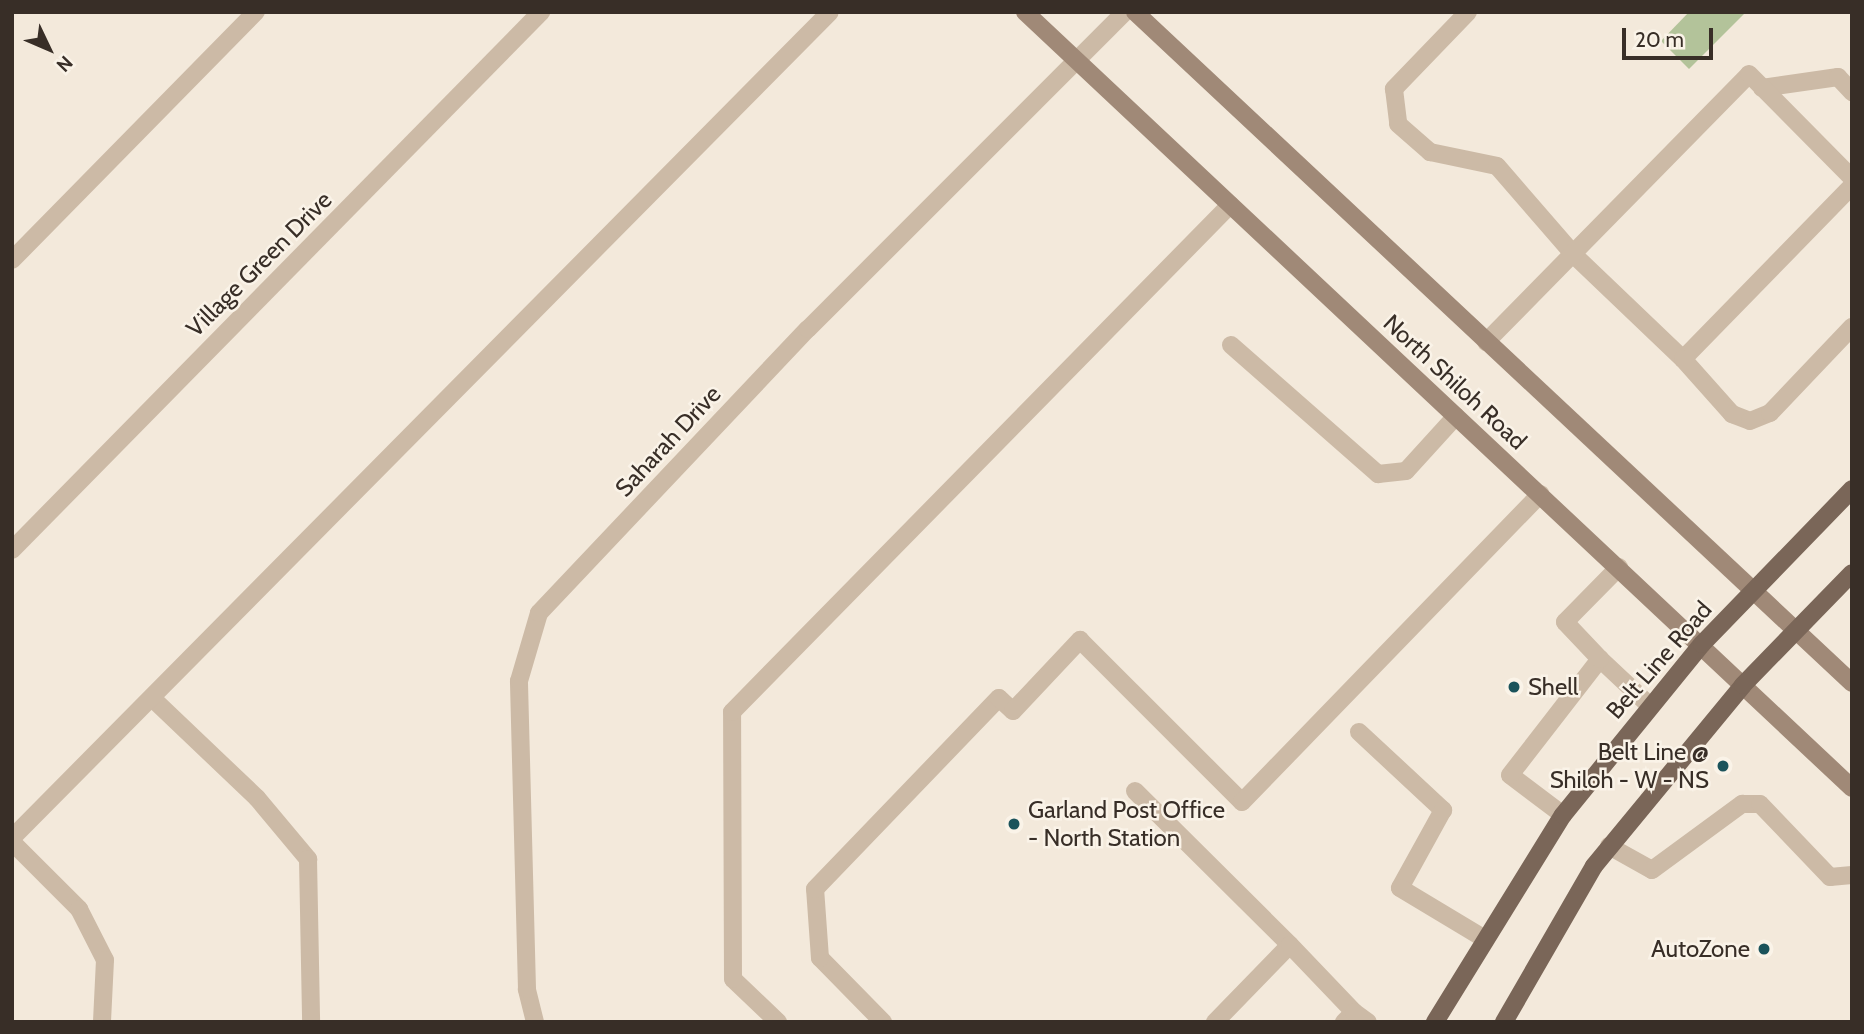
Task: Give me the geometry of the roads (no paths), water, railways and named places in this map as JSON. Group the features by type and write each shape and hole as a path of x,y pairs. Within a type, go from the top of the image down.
{"main road":[{"name":"North Shiloh Road","path":"1025,12 1702,644 1852,788"},
{"name":"North Shiloh Road","path":"1135,12 1852,683"},
{"name":"Belt Line Road","path":"1435,1022 1563,815 1649,705 1702,644 1852,489"},
{"path":"1504,1022 1609,846 1743,685 1852,573"}],"street":[{"path":"12,260 256,12"},
{"name":"Village Green Drive","path":"12,550 541,12"},
{"path":"102,1022 105,960 79,909 12,840 830,12"},
{"name":"Saharah Drive","path":"535,1022 527,989 519,694 539,613 808,329 1125,12"},
{"path":"1468,12 1394,89 1398,124 1430,152 1497,166 1574,255 1683,359 1732,414 1750,421 1770,413 1852,327"},
{"path":"1486,342 1749,74 1852,178"},
{"path":"1762,88 1838,77 1852,92"},
{"path":"1683,359 1852,186"},
{"path":"778,1022 733,979 732,712 1230,205"},
{"path":"1231,345 1378,474 1406,471 1456,416"},
{"path":"883,1022 820,958 815,888 999,698 1013,711 1080,640 1242,802 1540,494"},
{"path":"1619,567 1565,622 1649,705"},
{"path":"1563,815 1510,775 1600,659"},
{"path":"152,698 257,798 308,859 311,1022"},
{"path":"1359,732 1443,810 1400,888 1485,939"},
{"path":"1135,791 1290,945 1355,1018"},
{"path":"1609,846 1652,870 1742,804 1760,804 1830,877 1852,875"},
{"path":"1215,1022 1290,945"}],"place":[{"name":"Shell","path":"1514,687"},
{"name":"Belt Line @ Shiloh - W - NS","path":"1723,766"},
{"name":"Garland Post Office - North Station","path":"1014,824"},
{"name":"AutoZone","path":"1764,949"}]}
